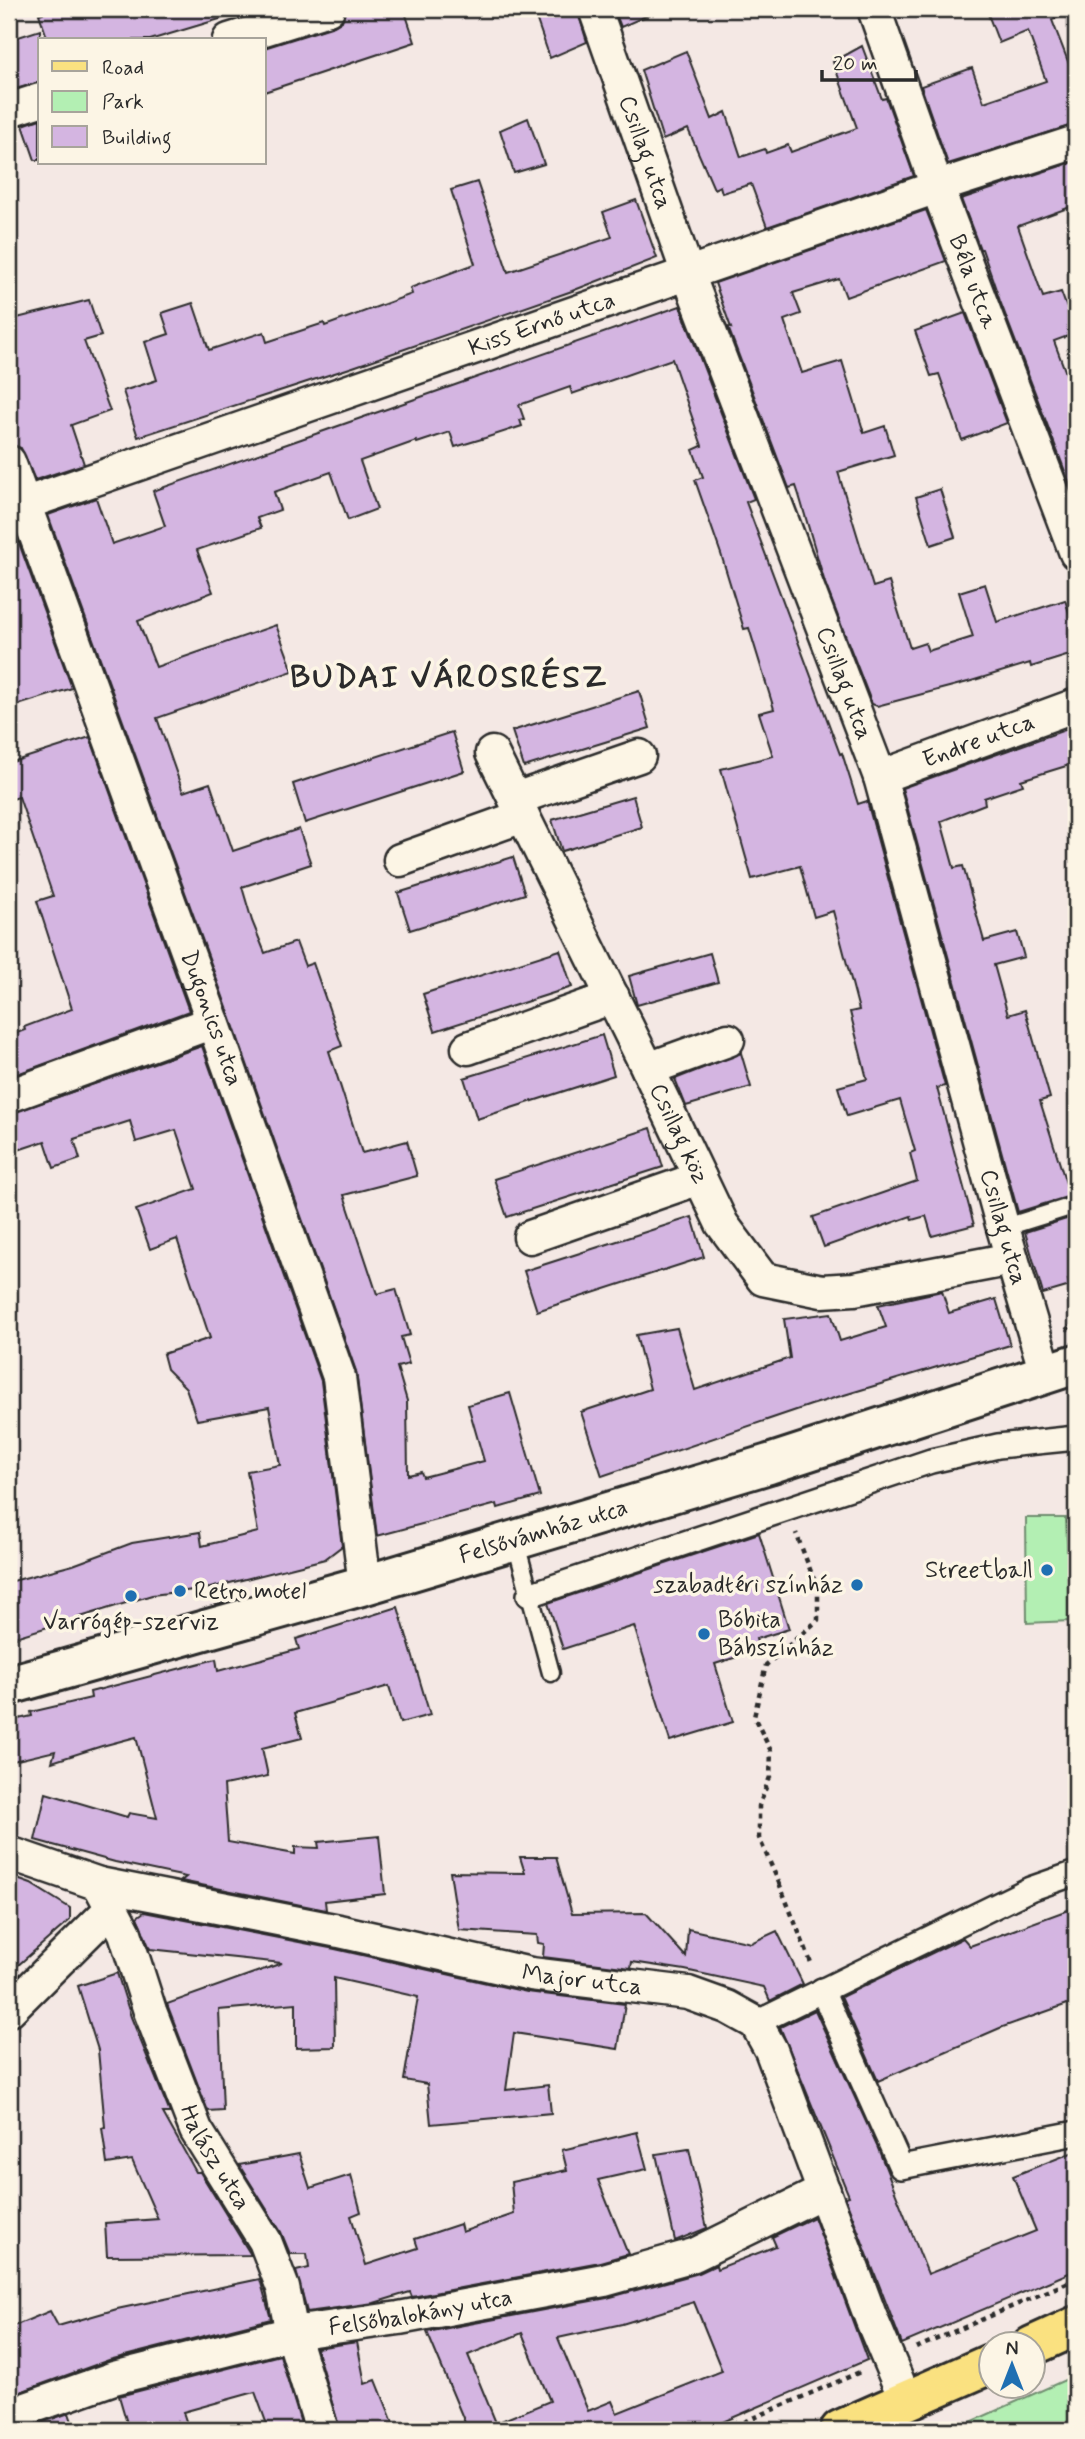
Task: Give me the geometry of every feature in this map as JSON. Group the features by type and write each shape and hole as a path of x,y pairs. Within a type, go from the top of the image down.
{"main road":[{"path":"1046,2340 1076,2326"},
{"path":"840,2430 976,2370"}],"street":[{"path":"235,38 328,9"},
{"name":"Csillag utca","path":"594,9 688,274 880,777 1012,1259 1061,1368"},
{"name":"Béla utca","path":"874,9 937,187 1076,553"},
{"path":"9,110 38,101"},
{"name":"Kiss Ernő utca","path":"17,507 937,187 1076,142"},
{"name":"Dugonics utca","path":"9,462 17,507 213,1022 339,1377 365,1585"},
{"name":"Endre utca","path":"880,777 1076,705"},
{"name":"Csillag köz","path":"492,753 722,1224 763,1279 822,1292 853,1289 1012,1259"},
{"path":"400,860 639,756"},
{"path":"468,1048 612,997"},
{"path":"9,1096 213,1022"},
{"path":"648,1069 727,1040"},
{"path":"530,1237 701,1178"},
{"name":"Felsővámház utca","path":"9,1685 365,1585 769,1464 1061,1368"},
{"path":"529,1595 931,1461 998,1446 1076,1438"},
{"name":"Major utca","path":"9,1853 105,1896 339,1931 531,1974 688,1993 727,2007 756,2023"},
{"path":"905,2401 879,2364 824,2191 771,2050 756,2023 1030,1889 1076,1873"},
{"path":"9,2010 105,1896"},
{"name":"Halász utca","path":"105,1896 125,1933 150,2011 196,2130 265,2241 283,2288 292,2333 322,2430"},
{"path":"822,1990 901,2167 1076,2133"},
{"name":"Felsőbalokány utca","path":"9,2416 114,2378 292,2333 399,2318 604,2280 694,2255 824,2191"}],"lane":[{"path":"1003,1228 1076,1205"},
{"path":"515,1540 551,1673"}],"path":[{"path":"786,1509 818,1590 818,1620 766,1665 754,1717 771,1751 770,1777 759,1805 759,1838 822,1990"},
{"path":"777,1879 779,1885"},
{"path":"726,2430 1076,2279"}],"green space":[{"name":"Streetball","path":"1026,1518 1066,1518 1070,1621 1027,1623"},
{"path":"1076,2375 1076,2430 953,2430 1020,2400 1046,2400 1046,2388"}],"building":[{"path":"57,9 232,9 233,15 157,38 47,38 39,14"},
{"path":"346,9 404,9 415,42 266,91 266,47 334,26 342,21"},
{"path":"533,9 577,9 587,42 550,58"},
{"path":"614,9 662,9 621,27"},
{"path":"986,9 1076,9 1052,20 1076,82 1076,124 948,164 921,86 972,68 984,102 1046,81 1028,31 999,43"},
{"path":"40,30 38,83 12,90 9,79 9,40"},
{"path":"862,46 882,99 886,98 914,176 767,227 751,184 722,193 720,186 714,189 688,129 663,140 641,70 686,51 712,119 726,112 741,157 765,149 766,153 788,145 791,152 857,128 833,62"},
{"path":"528,118 544,164 514,173 500,130"},
{"path":"38,120 38,160 35,160 23,125"},
{"path":"1076,161 1076,205 1018,226 1043,297 1061,292 1076,333 1054,341 1076,400 1076,492 1073,492 961,199"},
{"path":"477,182 508,272 612,237 603,212 636,200 657,258 572,291 353,367 138,437 123,391 157,380 145,342 169,334 162,313 193,303 209,350 264,332 267,342 324,323 325,326 412,294 410,288 475,264 451,190"},
{"path":"926,210 946,261 846,297 839,279 793,293 801,314 784,320 802,373 842,361 864,433 885,426 894,455 838,472 873,587 889,582 910,648 925,643 928,651 973,637 959,592 985,584 997,622 1065,600 1076,634 1076,653 1031,667 1030,663 877,706 872,704 825,583 796,486 789,488 728,327 731,328 715,283"},
{"path":"89,300 101,336 84,341 110,411 71,425 84,464 35,480 21,448 9,444 9,320"},
{"path":"680,306 754,499 746,502 840,754 842,753 858,804 867,801 945,1086 937,1088 974,1225 932,1236 926,1216 912,1220 911,1216 824,1247 813,1217 917,1181 910,1153 915,1151 900,1100 847,1116 838,1087 867,1079 850,1012 859,1010 833,911 814,917 800,866 752,879 721,769 773,756 759,713 774,709 749,628 744,629 695,480 703,477 693,450 702,446 672,359 572,394 570,387 519,405 524,419 520,420 522,426 455,447 450,432 360,461 377,509 348,520 331,472 274,492 280,510 257,518 261,528 197,550 213,592 138,621 156,667 276,625 293,671 157,718 183,792 210,783 233,851 299,829 311,864 242,887 252,921 265,953 296,942 305,966 313,963 342,1046 329,1051 362,1153 407,1141 417,1176 344,1195 377,1294 396,1289 410,1335 401,1337 409,1364 397,1367 407,1401 408,1475 421,1472 423,1477 484,1461 468,1405 510,1393 540,1496 498,1508 497,1504 377,1536 356,1371 48,515 96,498 112,544 165,526 153,491"},
{"path":"965,313 1007,423 962,440 939,374 931,376 915,331"},
{"path":"940,489 955,537 931,545 916,497"},
{"path":"9,527 13,527 72,688 9,708"},
{"path":"639,691 650,728 524,767 512,731"},
{"path":"1076,726 1076,763 1021,780 1023,785 984,798 985,804 941,821 954,868 963,866 984,941 1017,932 1024,957 994,965 1008,1015 1025,1010 1050,1098 1040,1101 1070,1196 1018,1212 902,788"},
{"path":"452,732 464,771 305,823 293,784"},
{"path":"90,737 189,1011 9,1077 9,1036 25,1030 24,1027 72,1009 37,901 53,896 19,797 9,800 9,763"},
{"path":"633,796 642,827 562,851 552,820"},
{"path":"513,857 525,894 410,930 398,893"},
{"path":"560,950 572,987 435,1031 423,994"},
{"path":"710,953 718,982 637,1005 629,976"},
{"path":"602,1035 614,1075 477,1119 464,1078"},
{"path":"202,1046 321,1381 342,1546 325,1559 210,1588 152,1595 9,1639 9,1582 73,1565 132,1543 200,1532 202,1546 258,1532 247,1471 280,1465 269,1407 197,1420 186,1388 167,1369 163,1354 210,1338 177,1239 150,1249 136,1210 196,1189 176,1130 136,1142 130,1121 74,1139 80,1159 54,1168 45,1141 9,1153 9,1114"},
{"path":"741,1053 751,1087 686,1106 675,1079"},
{"path":"651,1128 663,1167 507,1217 494,1179"},
{"path":"1076,1216 1076,1278 1068,1280 1070,1286 1043,1294 1025,1232"},
{"path":"692,1217 704,1257 537,1311 524,1271"},
{"path":"942,1291 949,1313 996,1299 1010,1345 811,1405 602,1476 581,1412 650,1389 636,1335 677,1328 695,1390 790,1358 784,1319 831,1313 840,1341 886,1327 878,1305"},
{"name":"Bóbita Bábszínház","path":"759,1533 789,1629 756,1639 759,1650 715,1664 733,1722 670,1741 634,1626 563,1649 548,1603"},
{"path":"398,1607 430,1715 400,1723 389,1686 295,1713 302,1738 262,1748 268,1776 224,1785 228,1842 295,1854 295,1847 319,1848 318,1842 379,1836 385,1894 325,1901 326,1910 181,1881 186,1877 115,1862 35,1840 46,1793 127,1817 129,1813 157,1818 136,1737 52,1762 55,1751 9,1762 9,1721 32,1716 31,1712 91,1698 90,1692 216,1659 218,1671 299,1649 296,1639"},
{"path":"520,1857 556,1857 572,1914 646,1913 686,1957 688,1929 751,1943 777,1931 803,1984 770,2001 764,1987 685,1970 632,1962 631,1968 543,1957 544,1944 538,1943 537,1935 459,1930 450,1872 525,1873"},
{"path":"9,1876 31,1884 70,1908 70,1920 9,1973"},
{"path":"1076,1907 1076,2001 1000,2028 878,2081 841,1997 963,1938 970,1946"},
{"path":"144,1912 335,1949 527,1992 625,2004 618,2049 514,2033 506,2090 548,2085 551,2113 431,2124 427,2084 404,2080 418,1997 334,1978 335,2047 296,2048 296,2003 219,2010 223,2110 208,2111 167,2004 282,1963 150,1949 137,1917"},
{"path":"117,1973 131,2017 170,2113 163,2113 196,2172 200,2172 251,2255 107,2256 105,2223 158,2219 132,2160 107,2164 102,2128 105,2127 98,2050 78,1986"},
{"path":"815,2010 877,2146 928,2274 1036,2231 1013,2176 1076,2151 1076,2270 902,2344 845,2197 849,2196 780,2027"},
{"path":"637,2132 647,2169 598,2180 628,2254 600,2262 412,2297 410,2292 374,2303 307,2312 296,2271 309,2268 307,2254 290,2254 281,2232 239,2165 299,2154 310,2188 351,2175 361,2212 351,2216 366,2265 418,2248 415,2239 460,2224 462,2232 514,2214 511,2182 567,2170 562,2150"},
{"path":"689,2149 707,2228 675,2241 656,2154"},
{"path":"814,2217 867,2360 704,2430 468,2430 427,2332 607,2298 699,2273 716,2265 717,2269 776,2246 772,2237","holes":["694,2302 722,2371 617,2413 612,2401 588,2411 558,2338 622,2324","522,2333 550,2401 496,2423 468,2355"]},
{"path":"260,2279 271,2319 109,2360 9,2396 9,2328 50,2311 58,2326 117,2309"},
{"path":"357,2342 365,2384 376,2380 396,2430 340,2430 316,2348"},
{"path":"280,2355 303,2430 269,2430 255,2392 183,2412 189,2430 129,2430 119,2396"},
{"path":"69,2413 75,2430 21,2430"}],"place":[{"name":"Streetball","path":"1047,1570"},
{"name":"szabadtéri színház","path":"857,1585"},
{"name":"Retro motel","path":"180,1591"},
{"name":"Varrógép-szerviz","path":"131,1596"},
{"name":"Bóbita Bábszínház","path":"704,1634"}],"district":[{"name":"BUDAI VÁROSRÉSZ","path":"449,678"}]}
